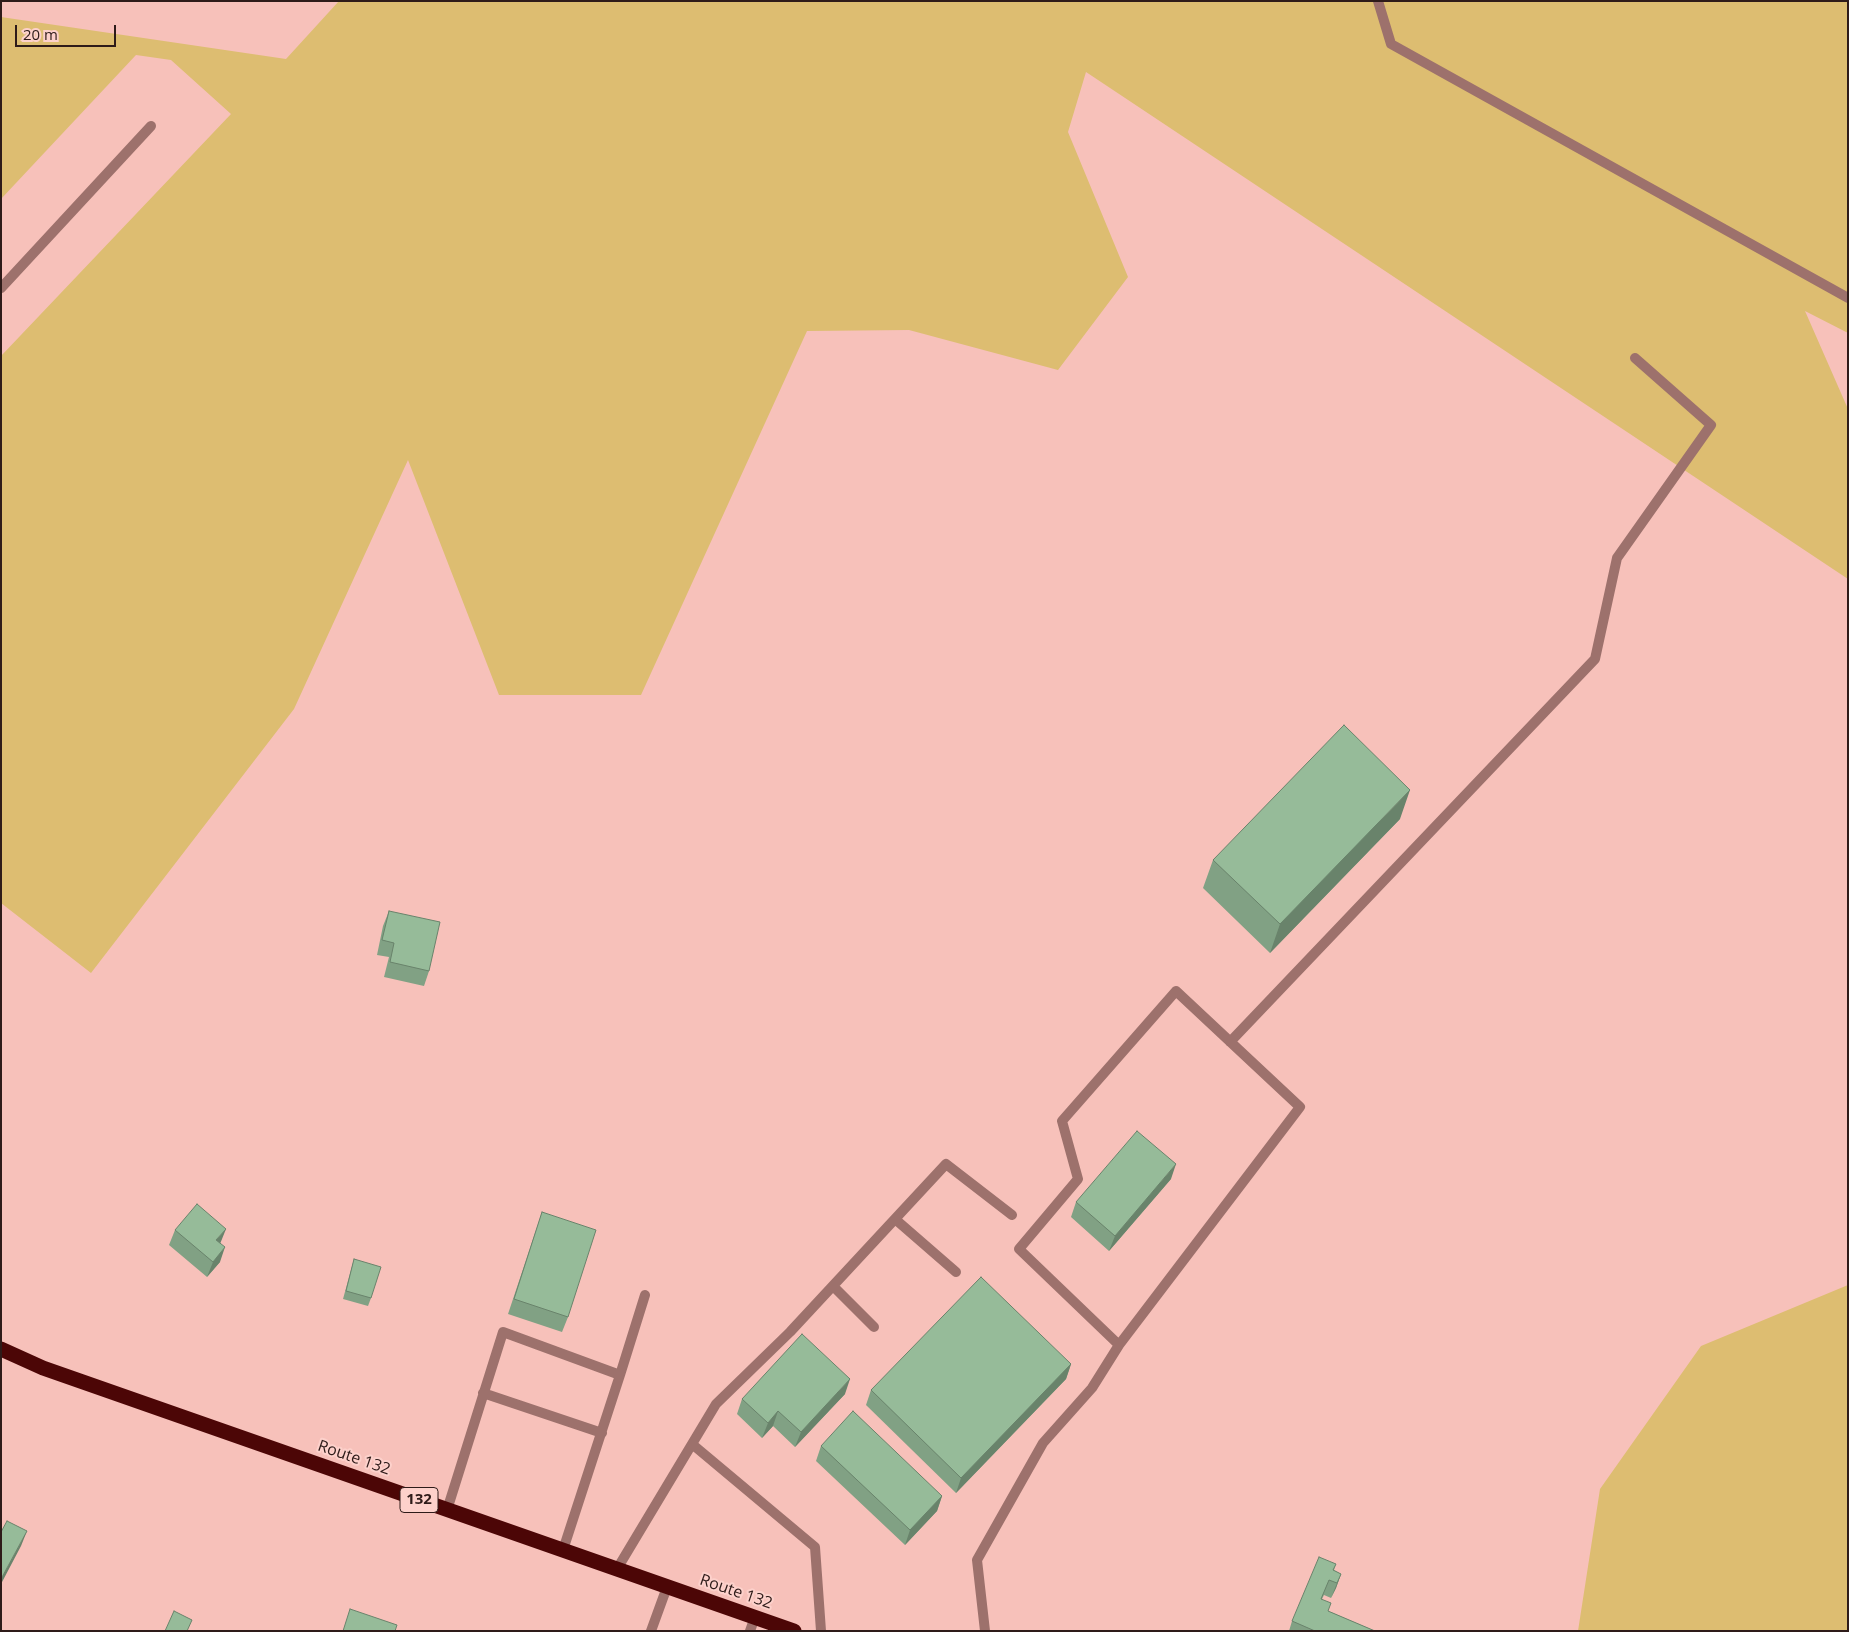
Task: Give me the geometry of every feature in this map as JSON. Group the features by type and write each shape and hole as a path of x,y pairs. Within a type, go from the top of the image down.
{"highway":[{"name":"132","path":"1,1349 43,1368"},
{"name":"132","path":"1,1359 43,1368"},
{"name":"Route 132","path":"43,1368 617,1569 666,1587 752,1624 794,1631"}],"lane":[{"path":"1378,1 1391,44 1848,298"},
{"path":"1,288 151,126"},
{"path":"1230,1042 1595,659 1618,558 1711,425 1635,358"},
{"path":"985,1631 977,1560 1043,1443 1092,1388 1119,1345 1300,1107 1176,991 1062,1121 1078,1179 1019,1249 1119,1345"},
{"path":"617,1569 716,1404 790,1332 946,1164 1012,1215"},
{"path":"895,1219 956,1272"},
{"path":"833,1286 874,1327"},
{"path":"563,1550 645,1295"},
{"path":"447,1510 503,1332 620,1375"},
{"path":"483,1393 602,1433"},
{"path":"692,1444 815,1547 822,1631"},
{"path":"651,1631 666,1587"}],"shaded area":[{"path":"339,1 1848,1 1848,333 1805,311 1848,409 1848,579 1086,72 1068,132 1128,277 1058,370 909,330 807,331 641,695 499,695 408,460 294,709 91,973 1,903 1,356 231,114 171,60 136,55 1,199 1,17 286,59"},
{"path":"1848,1285 1848,1631 1578,1631 1600,1489 1701,1346"}],"building":[{"path":"1344,725 1410,790 1280,924 1213,860"},
{"path":"389,911 440,922 429,971 390,962 394,943 382,940"},
{"path":"1137,1131 1176,1164 1115,1236 1076,1202"},
{"path":"197,1204 226,1229 216,1240 225,1247 213,1262 175,1230"},
{"path":"542,1212 596,1230 568,1317 514,1299"},
{"path":"354,1259 381,1267 371,1298 346,1291"},
{"path":"981,1277 1071,1364 961,1478 871,1390"},
{"path":"802,1334 850,1379 801,1432 778,1411 768,1423 742,1399"},
{"path":"853,1411 942,1496 910,1530 821,1446"},
{"path":"7,1521 27,1531 1,1579 1,1532"},
{"path":"1319,1557 1336,1564 1333,1570 1341,1574 1337,1583 1329,1580 1321,1599 1331,1603 1328,1611 1375,1631 1315,1631 1292,1621"},
{"path":"350,1609 397,1625 395,1631 343,1631"},
{"path":"174,1611 192,1620 187,1631 165,1631"}]}
